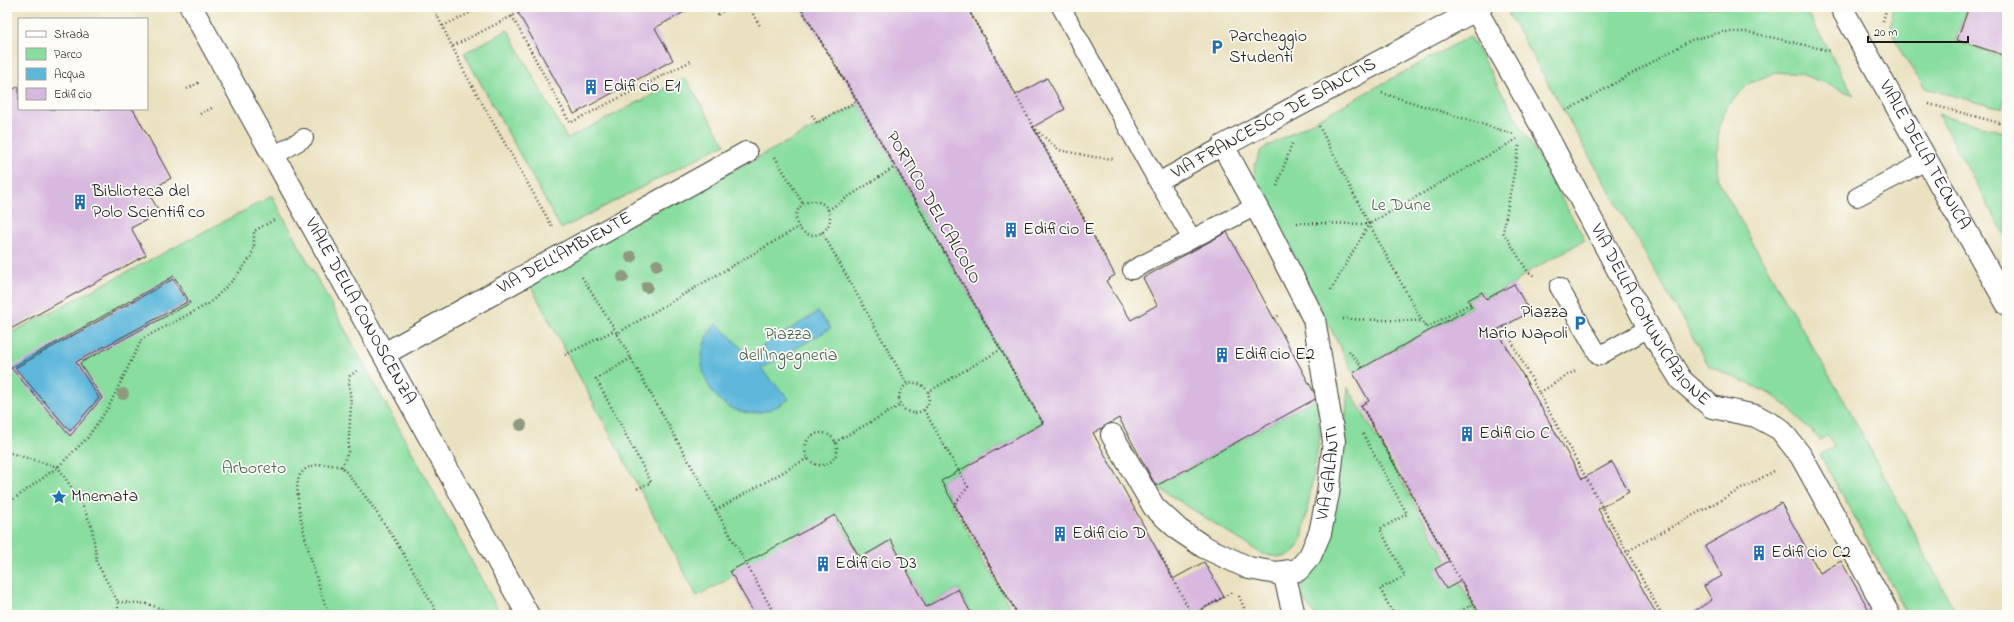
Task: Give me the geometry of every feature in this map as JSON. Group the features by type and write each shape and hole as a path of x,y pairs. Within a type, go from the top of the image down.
{"street":[{"name":"VIALE DELLA CONOSCENZA","path":"191,7 528,615"},
{"name":"VIALE DELLA TECNICA","path":"1841,7 2007,304"},
{"name":"VIA FRANCESCO DE SANCTIS","path":"1223,146 1479,8"},
{"name":"VIA DELLA COMUNICAZIONE","path":"1479,8 1649,328 1681,380 1712,407 1756,416 1780,429 1801,456 1889,615"},
{"name":"VIA GALANTI","path":"1112,435 1154,507 1179,530 1204,547 1230,561 1266,572 1284,573 1298,570 1305,564 1314,549 1320,532 1333,462 1334,441 1314,319 1223,146"},
{"name":"VIA DELL'AMBIENTE","path":"384,354 746,153"},
{"path":"1284,573 1294,615"}],"lane":[{"name":"VIA FRANCESCO DE SANCTIS","path":"1061,7 1158,182 1223,146"},
{"path":"274,156 304,138"},
{"path":"1857,197 1926,161"},
{"path":"1158,182 1192,239"},
{"path":"1132,270 1192,239 1260,214"},
{"path":"1559,287 1598,356 1649,328"}],"path":[{"path":"433,7 465,73 567,252 615,330 775,615"},
{"path":"443,26 482,7"},
{"path":"714,7 718,14 730,7"},
{"path":"749,7 760,26"},
{"name":"PORTICO DEL CALCOLO","path":"800,7 857,101 1043,423"},
{"path":"967,7 1115,275 1132,270"},
{"path":"452,46 518,13"},
{"path":"512,16 570,123 691,61"},
{"path":"1344,81 1521,137 1503,232 1528,272 1559,287"},
{"path":"812,115 817,123 857,101"},
{"path":"1306,101 1260,214 1369,224"},
{"path":"1926,103 2007,125"},
{"path":"773,154 803,204"},
{"path":"828,210 895,167"},
{"path":"813,202 819,203 828,210 830,221 828,227 822,232 808,235 799,228 796,222 797,213 803,204 813,202"},
{"path":"7,504 58,467 87,438 108,408 142,339 210,303 233,280 251,257 254,245 254,231 301,204"},
{"path":"1369,224 1314,319 1422,321"},
{"path":"1369,224 1426,328 1470,304"},
{"path":"616,334 799,228"},
{"path":"822,232 907,384"},
{"path":"1504,327 1662,615"},
{"path":"566,355 615,330"},
{"path":"928,392 1000,350"},
{"path":"342,467 348,452 350,376 384,354"},
{"path":"1539,393 1598,356"},
{"path":"631,358 596,379 651,482 637,489"},
{"path":"907,384 922,384 928,392 929,402 924,410 919,413 909,413 901,405 899,397 900,392 907,384"},
{"path":"835,442 901,405"},
{"path":"1361,405 1480,615"},
{"path":"924,410 968,487 954,506 1018,615"},
{"path":"1361,430 1406,514 1380,529 1405,576 1380,590 1394,615"},
{"path":"822,433 835,442 835,457 827,464 816,465 808,458 804,448 808,439 822,433"},
{"path":"7,452 58,467 81,502 92,527 97,563 118,602 118,615"},
{"path":"1622,554 1801,456"},
{"path":"716,510 808,458"},
{"path":"329,615 301,523 297,482 306,468 314,465 332,465 342,467 358,486 409,560 438,615"},
{"path":"1192,615 1237,590 1247,615"},
{"path":"118,602 137,603 162,608 169,615"},
{"path":"1453,615 1474,604"}],"green space":[{"path":"1519,7 1804,7 1854,95 1802,74 1776,72 1750,83 1726,107 1718,130 1717,178 1851,413 1957,615 1908,615 1820,455 1834,447 1828,435 1820,440 1788,407 1771,394 1709,366 1508,13"},
{"path":"1892,7 1967,7 1955,41 2007,58 2007,91 2002,109 1925,88 1904,57 1896,42 1891,26"},
{"path":"508,30 567,139 685,78 725,144 561,229 464,53"},
{"name":"Le Dune","path":"1470,36 1585,240 1528,272 1514,284 1486,299 1482,292 1468,300 1472,307 1353,373 1255,179 1254,168 1261,150"},
{"name":"Piazza dell'Ingegneria","path":"859,104 1043,423 941,481 954,505 953,506 1015,615 972,615 958,589 926,607 891,540 860,556 838,519 697,596 527,279"},
{"path":"1938,114 2007,133 2007,240"},
{"name":"Arboreto","path":"272,196 501,615 7,615 7,335"},
{"path":"1348,387 1478,615 1315,615 1304,601 1302,591 1304,581 1319,560 1344,440"},
{"path":"1317,398 1320,436 1302,540 1298,547 1290,555 1275,557 1262,554 1156,486"}],"water":[{"path":"173,279 187,302 76,362 99,398 70,431 15,368"},
{"path":"818,312 831,328 761,369 789,399 767,411 746,413 728,407 714,394 705,378 702,359 706,340 717,323 748,355"}],"building":[{"name":"Edificio E1","path":"515,7 693,7 655,28 673,60 574,114"},
{"path":"800,7 967,7 1016,95 1047,78 1065,109 1033,127 1115,275 1106,281 1131,320 1157,305 1143,278 1227,232 1317,398 1156,486 1119,418 1093,433 1173,579 1204,562 1224,597 1192,615 1018,615 941,481 1043,423 859,104"},
{"path":"1969,7 2007,7 2007,56 1957,40"},
{"name":"Biblioteca del Polo Scientifico","path":"18,87 18,110 134,110 171,178 148,192 160,213 131,228 146,255 7,331 7,93"},
{"path":"174,276 190,303 80,363 102,398 70,436 11,368","holes":["173,279 187,302 76,362 99,398 70,431 15,368"]},
{"name":"Edificio C","path":"1514,284 1530,312 1497,330 1582,479 1612,462 1629,492 1598,509 1657,615 1480,615 1461,581 1446,589 1435,569 1449,561 1361,405 1369,401 1353,373 1472,307 1468,300 1482,292 1486,299"},
{"name":"Edificio C2","path":"1781,503 1820,573 1841,561 1872,615 1688,615 1712,600 1704,586 1722,576 1705,546"},
{"name":"Edificio D3","path":"835,515 860,558 891,540 926,607 958,589 972,615 755,615 730,571"}],"place":[{"name":"Parcheggio Studenti","path":"1217,47"},
{"name":"Edificio E1","path":"591,87"},
{"name":"Biblioteca del Polo Scientifico","path":"80,202"},
{"name":"Edificio E","path":"1011,230"},
{"name":"Piazza Mario Napoli","path":"1580,323"},
{"name":"Edificio E2","path":"1222,355"},
{"name":"Edificio C","path":"1467,434"},
{"name":"Mnemata","path":"59,497"},
{"name":"Edificio D","path":"1060,534"},
{"name":"Edificio C2","path":"1759,553"},
{"name":"Edificio D3","path":"823,564"}]}
